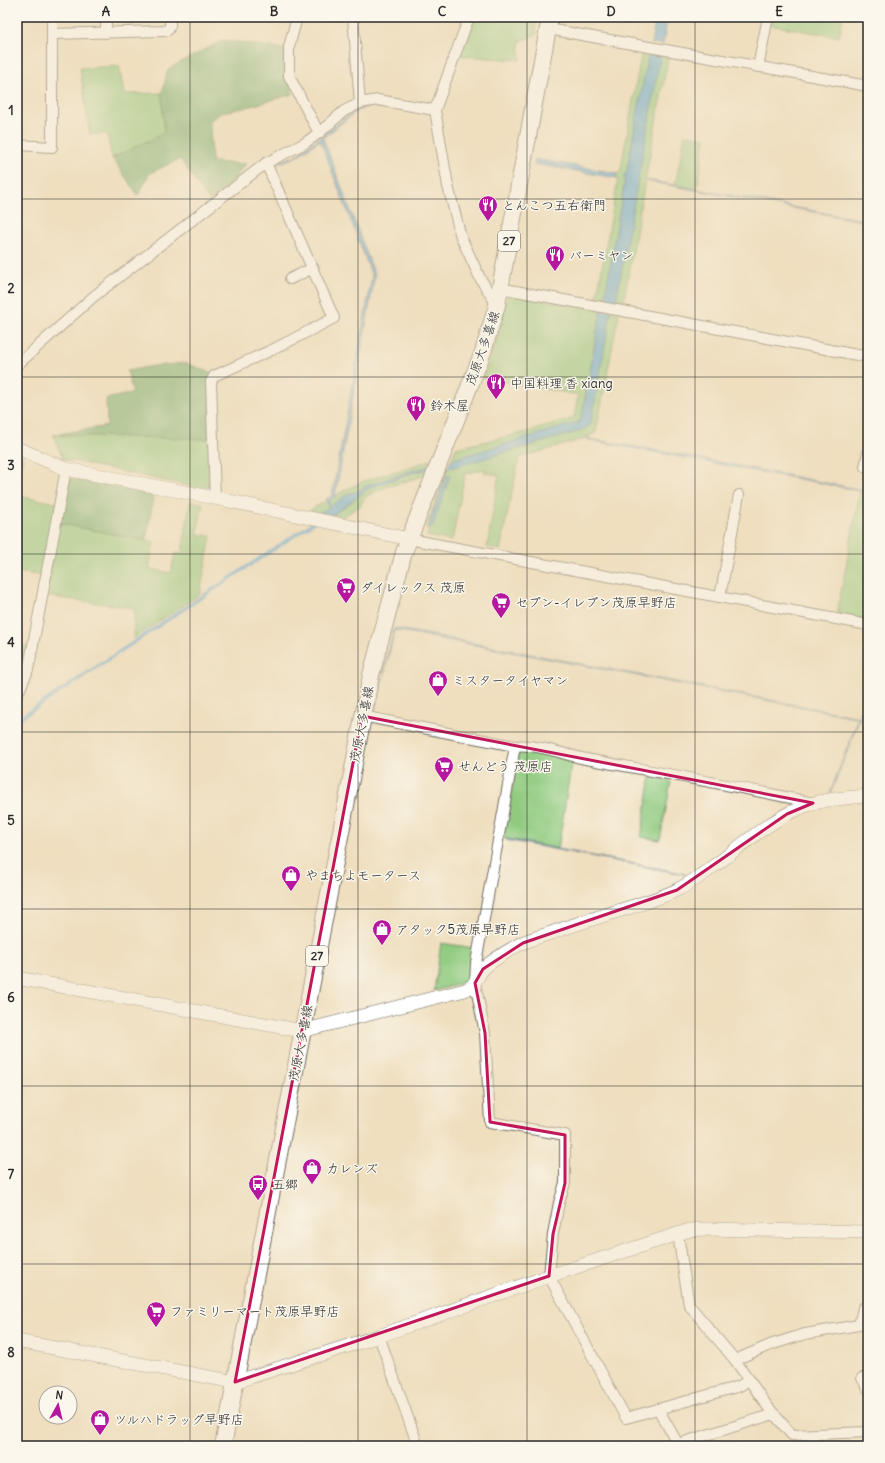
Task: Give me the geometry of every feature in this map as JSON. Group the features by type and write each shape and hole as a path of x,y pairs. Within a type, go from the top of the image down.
{"main road":[{"name":"茂原大多喜線","path":"223,1446 362,716 375,660 404,552 483,352 497,305 549,23"}],"street":[{"path":"17,145 52,147 52,17"},
{"path":"106,17 106,33"},
{"path":"52,34 168,30 170,26 170,17"},
{"path":"297,17 289,47 289,76 319,133"},
{"path":"353,17 360,103"},
{"path":"468,17 435,110 448,186 461,237 480,278 497,305"},
{"path":"758,67 768,17"},
{"path":"549,23 646,47 868,86"},
{"path":"17,365 93,297 266,163 304,143 319,133 344,111 360,103 378,100 435,110"},
{"path":"215,498 211,382 214,376 276,348 334,318 313,268 287,214 266,163"},
{"path":"290,279 313,268"},
{"path":"500,288 868,357"},
{"path":"17,448 66,469 215,498 410,539 868,626"},
{"path":"865,467 868,452"},
{"path":"17,695 30,661 66,469"},
{"path":"720,598 739,495"},
{"path":"362,716 515,746 525,745 580,758 813,803"},
{"path":"515,746 476,963 475,983 486,1033 490,1122 565,1135 565,1183 559,1203 553,1234 549,1276 626,1418 740,1386 749,1379"},
{"path":"17,978 302,1031 465,990 475,983 478,975 484,969 503,954 523,942 677,890 703,874 787,814 813,803 868,796"},
{"path":"17,1341 235,1382 379,1336 549,1276 690,1230 868,1232"},
{"path":"678,1235 688,1305 735,1360 774,1414 792,1435 868,1432"},
{"path":"735,1360 770,1345 805,1334 859,1325 863,1308 868,1308"},
{"path":"379,1336 418,1446"},
{"path":"862,1378 868,1389"},
{"path":"658,1409 678,1444 774,1414"}],"highlighted area":[{"path":"362,716 813,803 787,814 677,890 523,943 483,969 475,983 485,1033 490,1122 565,1135 565,1183 553,1234 549,1276 235,1382"}],"green space":[{"path":"475,17 534,17 537,34 519,42 521,60 460,56"},
{"path":"771,17 843,17 839,37 770,25"},
{"path":"223,40 286,49 293,94 244,108 222,112 210,121 212,162 246,164 230,184 209,201 180,159 150,173 138,195 112,158 164,133 162,93 168,69"},
{"path":"642,50 649,51 626,175 624,175 625,178 604,303 596,302 618,179 616,178 617,173 620,173"},
{"path":"661,53 669,54 623,307 615,306 636,180 638,180 637,178"},
{"path":"119,66 124,94 162,93 164,133 112,158 107,134 90,134 80,68"},
{"path":"685,135 705,138 697,189 675,185"},
{"path":"508,294 601,310 581,419 577,424 451,460 456,448 527,432 574,417 578,395 483,378 498,336"},
{"path":"611,311 619,313 596,432 587,438 519,458 500,550 487,547 499,475 485,473 485,469 465,474 452,541 427,536 429,530 426,528 447,469 574,433 591,423"},
{"path":"185,363 212,373 209,439 53,435 107,426 106,399 133,393 127,371 153,366"},
{"path":"53,435 209,439 211,482 204,489 63,459"},
{"path":"17,455 23,458 17,495"},
{"path":"431,460 429,465 418,470 417,469 366,486 357,492 349,493 331,506 328,500 364,481"},
{"path":"428,470 426,475 380,489 365,497 360,506 342,517 333,515 369,488 418,471"},
{"path":"71,478 154,494 146,541 58,523 66,484"},
{"path":"860,491 868,492 867,620 837,614"},
{"path":"17,496 57,503 43,576 17,572"},
{"path":"190,501 203,504 197,534 211,536 200,594 134,638 134,608 45,596 58,523 154,542 149,569 171,573 175,553 182,554"},
{"path":"326,501 329,507 320,513 309,511"},
{"path":"17,645 30,647 27,664 17,662"},
{"path":"524,749 572,760 558,849 503,838 519,751"},
{"path":"651,776 669,780 671,782 660,840 641,837"},
{"path":"441,943 474,948 469,978 464,983 434,991"}],"water":[{"path":"656,17 668,17 663,45 651,43"},
{"path":"649,51 661,54 615,306 604,303 625,178 623,177 626,175"},
{"path":"371,106 354,113 323,138 375,275 335,497 328,501 331,506 349,493 357,492 366,486 417,469 418,470 429,465 428,470 418,471 369,488 333,515 320,513 329,507 325,499 332,496 372,276 320,140 296,157 274,165 319,268 318,269 272,164 295,156 358,108"},
{"path":"535,159 617,173 616,178 534,164"},
{"path":"646,181 868,221 868,222"},
{"path":"601,310 611,311 591,423 588,427 574,433 447,469 451,460 579,422 582,416"},
{"path":"587,436 590,439 688,456 868,492 589,440"},
{"path":"447,475 450,476 432,528 428,527"},
{"path":"394,628 859,717 868,694 868,697 830,793 858,719 855,717 395,630 374,711"},
{"path":"506,839 685,874 506,840"}],"waterway":[{"path":"17,720 313,523"}],"place":[{"name":"とんこつ五右衛門","path":"488,222"},
{"name":"バーミヤン","path":"555,272"},
{"name":"中国料理 香 xiang","path":"496,400"},
{"name":"鈴木屋","path":"416,422"},
{"name":"ダイレックス 茂原","path":"346,604"},
{"name":"セブン-イレブン茂原早野店","path":"501,619"},
{"name":"ミスタータイヤマン","path":"438,697"},
{"name":"せんどう 茂原店","path":"444,783"},
{"name":"やまちよモータース","path":"291,892"},
{"name":"アタック5茂原早野店","path":"382,946"},
{"name":"カレンズ","path":"312,1185"},
{"name":"五郷","path":"258,1201"},
{"name":"ファミリーマート茂原早野店","path":"156,1328"},
{"name":"ツルハドラッグ早野店","path":"100,1436"}]}
